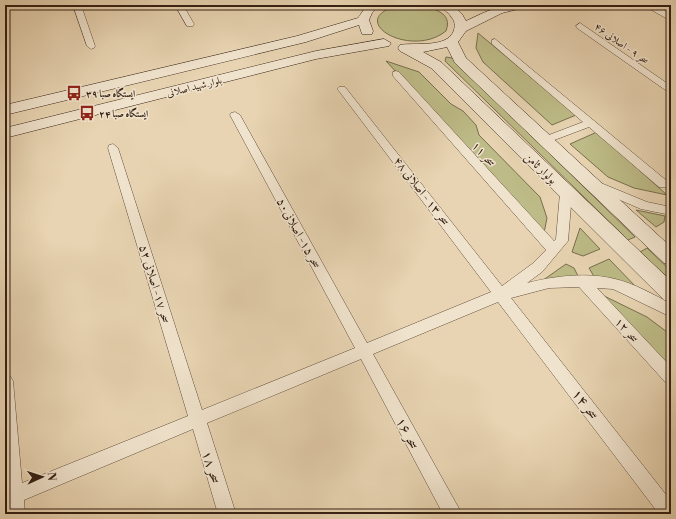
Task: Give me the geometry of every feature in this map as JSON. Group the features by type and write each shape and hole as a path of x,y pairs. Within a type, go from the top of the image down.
{"main road":[{"path":"374,5 367,11 363,20 366,30 375,38 384,43 406,48 440,46 451,41 459,34 462,28 461,19 455,12 445,5"},
{"path":"462,28 498,10 518,5"},
{"name":"بلوار شهید اصلانی","path":"5,110 301,39 363,20"},
{"name":"بولوار ثامن","path":"451,41 460,60 671,258"},
{"name":"بلوار شهید اصلانی","path":"5,133 316,55 384,43"},
{"name":"بولوار ثامن","path":"406,48 436,65 671,294"},
{"path":"436,65 431,56 432,52 448,52 460,60"}],"street":[{"path":"77,5 91,46"},
{"path":"179,5 190,24"},
{"path":"651,6 671,18"},
{"name":"سحر ۹ - اصلانی ۴۶","path":"580,26 671,91"},
{"path":"495,42 663,184"},
{"name":"سحر ۱۱","path":"396,74 554,250"},
{"name":"سحر ۱۳ - اصلانی ۴۸","path":"342,89 502,294"},
{"name":"سحر ۱۵- اصلانی۵۰","path":"235,115 364,351"},
{"path":"545,140 591,123"},
{"name":"سحر ۱۷- اصلانی ۵۲","path":"113,148 197,420"},
{"path":"589,182 645,206 671,211"},
{"path":"502,294 537,268 562,241 566,193"},
{"path":"10,497 502,294 549,283 582,281 615,284 671,311"},
{"name":"سحر ۱۲","path":"582,281 671,378"},
{"name":"سحر ۱۴","path":"502,294 670,514"},
{"name":"سحر ۱۶","path":"364,351 453,514"},
{"path":"5,381 10,497 16,514"},
{"name":"سحر ۱۸","path":"197,420 227,514"}],"shaded area":[{"path":"400,5 424,7 440,12 445,16 448,23 446,31 431,39 415,41 400,39 388,34 380,27 378,19 384,11"},
{"path":"478,33 576,115 552,125 483,62 476,48"},
{"path":"446,57 452,58 635,237 628,240 445,61"},
{"path":"386,61 419,72 451,104 463,111 476,125 479,135 540,197 547,218 544,233"},
{"path":"597,132 667,195 634,188 608,177 570,144"},
{"path":"636,210 665,216 664,222 656,227"},
{"path":"580,228 600,249 583,256 572,252"},
{"path":"647,248 671,271 671,281 640,252"},
{"path":"609,259 639,290 595,278 589,268"},
{"path":"566,264 574,268 578,276 539,283"},
{"path":"598,293 647,317 671,335 671,373"}],"place":[{"name":"ایستگاه صبا ۳۹","path":"74,93"},
{"name":"ایستگاه صبا ۲۴","path":"87,113"}]}
